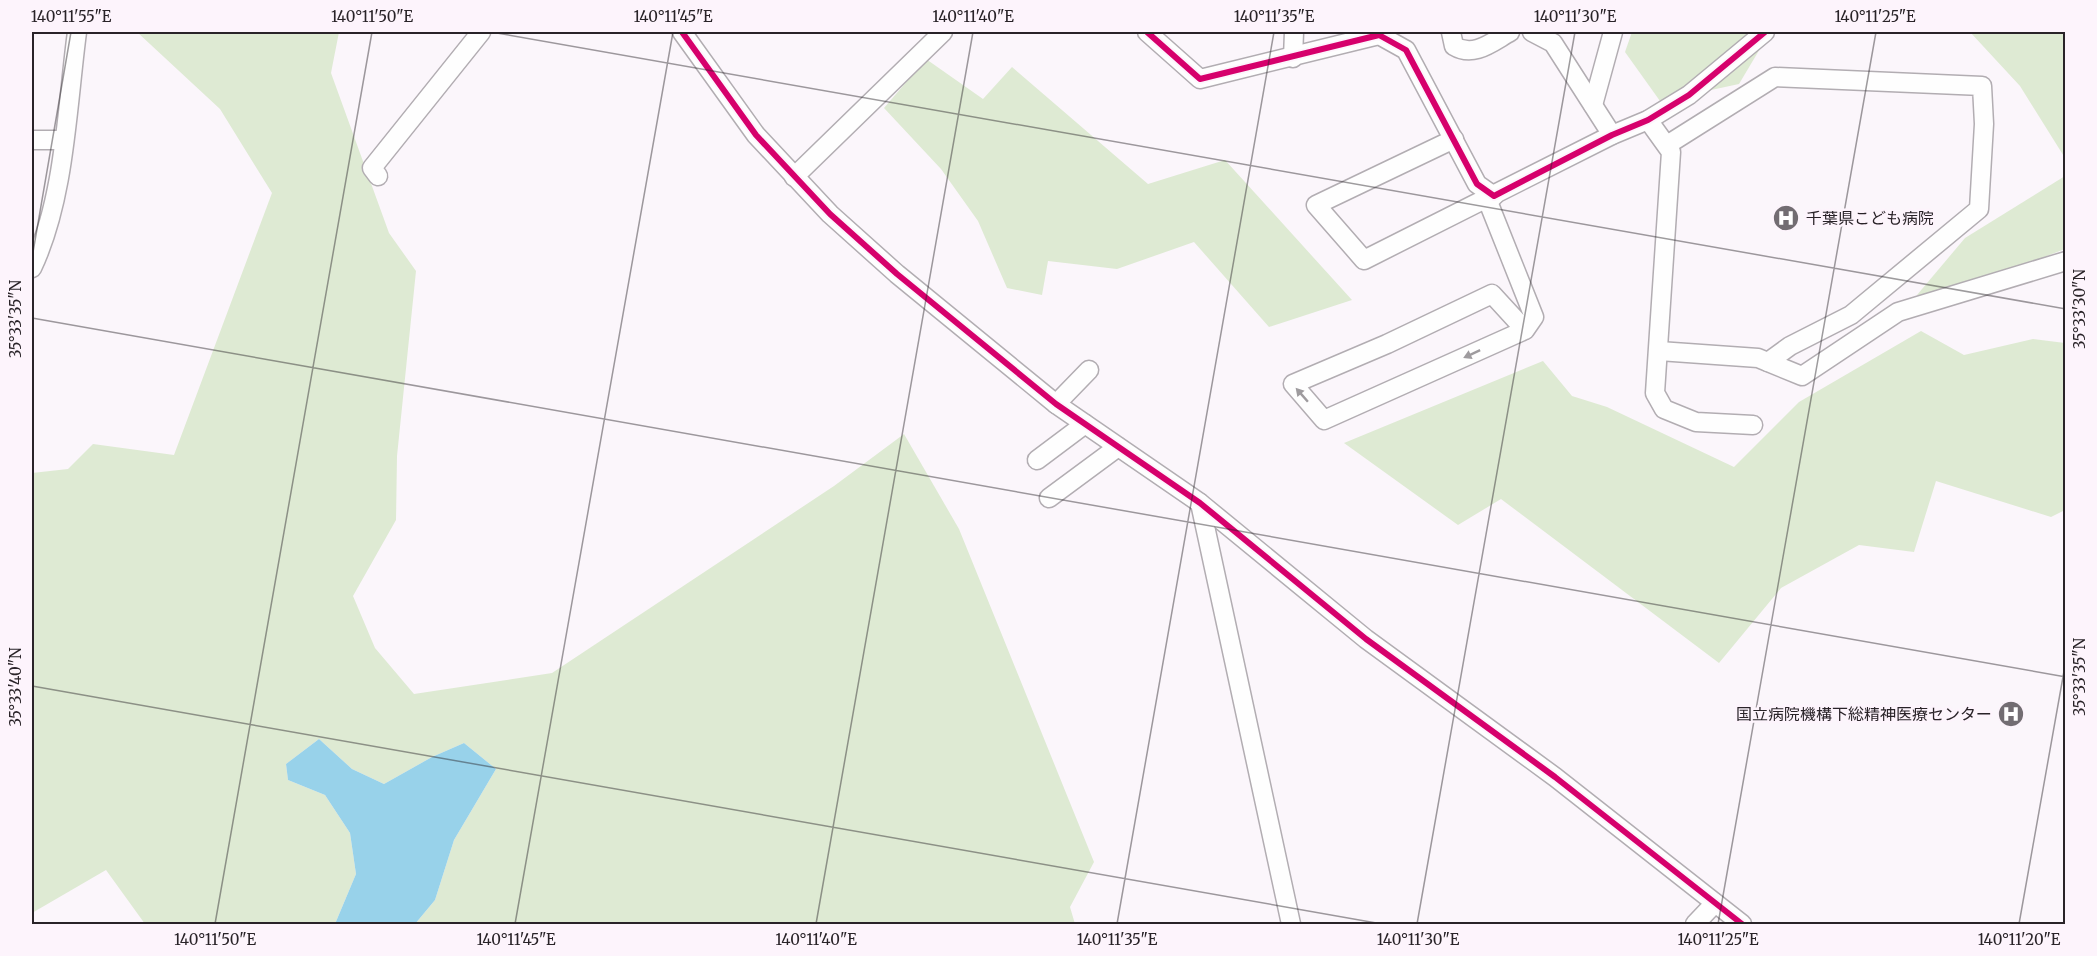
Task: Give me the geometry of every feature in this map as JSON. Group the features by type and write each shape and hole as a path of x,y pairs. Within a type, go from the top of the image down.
{"street":[{"path":"32,268 46,229 58,173 77,32"},
{"path":"378,176 372,168 481,32"},
{"path":"682,32 756,135 830,214 889,266 1056,404 1200,503 1366,639 1555,777 1742,924"},
{"path":"794,177 942,32"},
{"path":"1147,32 1200,79 1293,58 1379,35 1407,51 1477,184 1490,197 1534,317 1525,330 1324,420 1293,384 1387,344 1492,294 1525,330"},
{"path":"1293,58 1294,32"},
{"path":"1451,32 1454,46 1464,52 1477,51 1510,32"},
{"path":"1532,32 1553,43 1612,135"},
{"path":"1593,105 1613,32"},
{"path":"1454,139 1316,205 1364,260 1612,135 1648,120 1689,95 1765,32"},
{"path":"1667,145 1775,77 1982,86 1984,124 1979,209 1937,247 1851,315 1791,345 1768,362"},
{"path":"1648,120 1671,152 1655,393 1664,409 1696,422 1754,425"},
{"path":"32,140 63,140"},
{"path":"1659,351 1758,358 1802,376 1898,312 2066,261"},
{"path":"1056,404 1089,370"},
{"path":"1037,460 1085,424"},
{"path":"1049,498 1118,447"},
{"path":"1200,503 1291,924"},
{"path":"1695,924 1715,903"}],"green space":[{"path":"137,32 339,32 331,73 389,233 416,271 397,456 396,520 353,596 375,648 414,694 552,673 834,486 904,434 959,529 1094,862 1070,907 1075,924 415,924 435,900 454,840 496,769 464,743 432,757 384,784 352,769 319,739 286,764 288,780 325,795 350,833 356,874 335,924 145,924 106,870 32,913 32,473 68,469 93,444 174,455 272,193 220,109"},
{"path":"1632,32 1770,32 1739,84 1660,101 1625,52"},
{"path":"1970,32 2065,32 2065,158 2020,86"},
{"path":"926,59 983,99 1012,67 1148,184 1225,160 1352,300 1269,327 1194,242 1117,269 1048,261 1042,295 1007,288 978,221 941,169 884,108"},
{"path":"2065,176 2065,249 1930,301 1917,295 1965,238"},
{"path":"1921,331 1964,355 2033,339 2065,343 2065,510 2051,517 1936,481 1914,552 1859,545 1781,588 1719,663 1501,499 1458,525 1344,443 1543,361 1572,396 1607,407 1734,467 1799,402"}],"water":[{"path":"319,739 352,769 384,784 432,757 464,743 496,769 454,840 435,900 415,924 335,924 356,874 350,833 325,795 288,780 286,764"}],"cycle path":[{"path":"682,32 756,135 830,214 897,274 1056,404 1200,503 1366,639 1555,777 1742,924"},
{"path":"1147,32 1200,79 1379,35 1406,50 1477,184 1494,196 1612,135 1648,120 1689,95 1765,32"}],"place":[{"name":"千葉県こども病院","path":"1786,218"},
{"name":"国立病院機構下総精神医療センター","path":"2011,714"}]}
